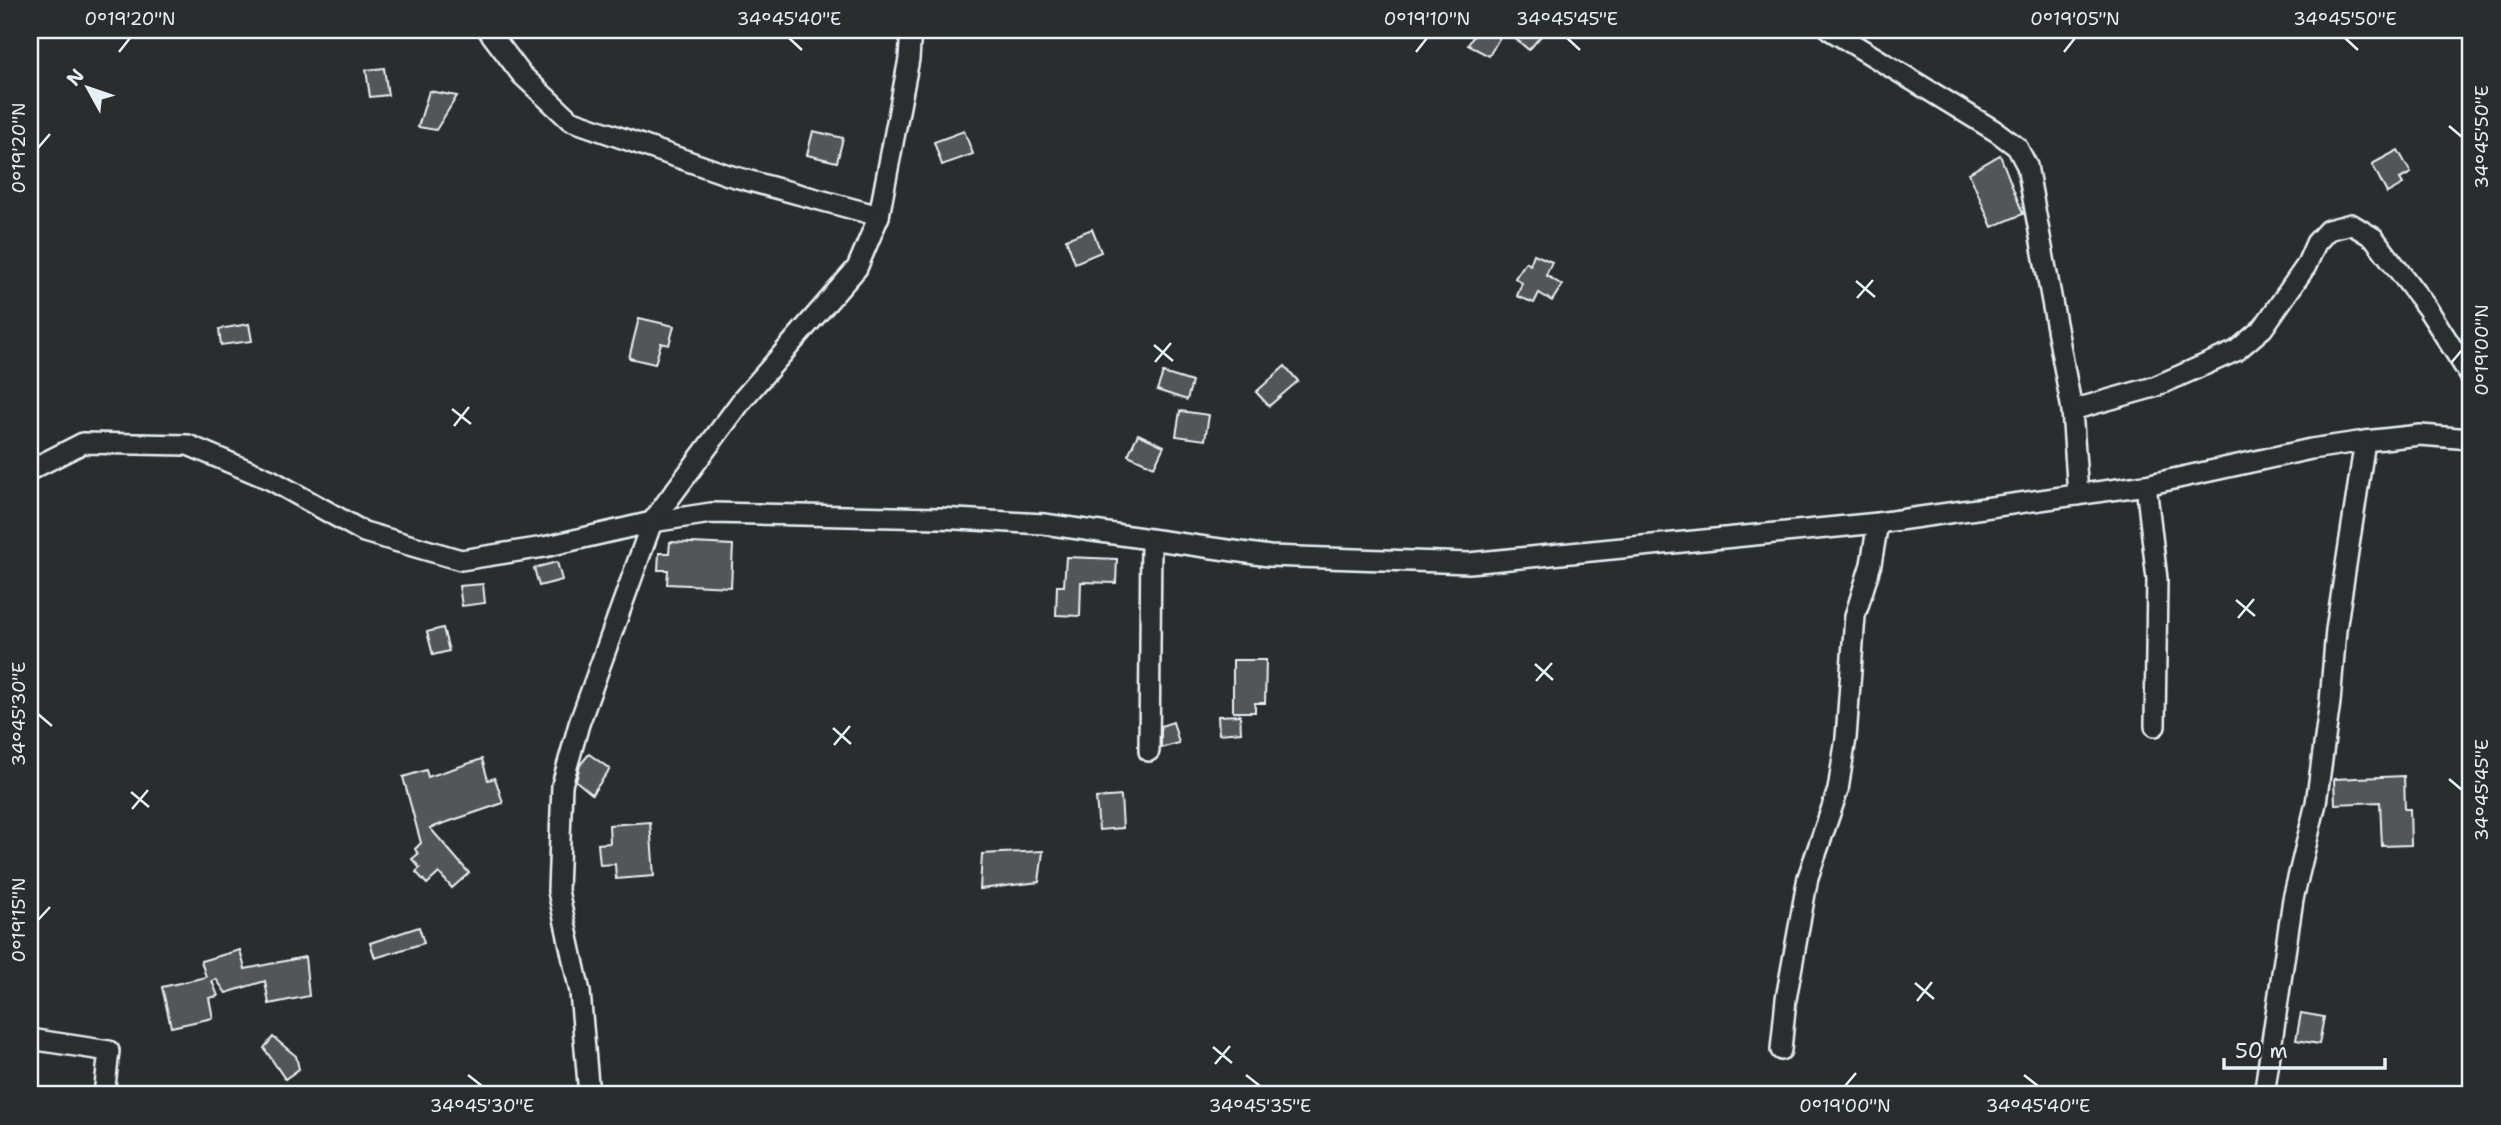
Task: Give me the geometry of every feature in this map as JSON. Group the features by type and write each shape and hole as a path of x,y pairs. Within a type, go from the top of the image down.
{"street":[{"path":"488,30 522,75 570,120 728,174 879,216"},
{"path":"589,1095 580,992 558,891 562,785 579,724 652,522 743,399 857,268 879,216 909,59 911,30"},
{"path":"1830,30 1964,110 2017,147 2028,166 2072,410 2078,495"},
{"path":"2072,410 2154,387 2236,351 2263,328 2306,266 2316,243 2328,230 2351,224 2374,238 2427,308 2471,377"},
{"path":"30,470 83,443 188,445 271,480 364,532 461,560 544,547 652,522 711,513 939,518 1044,524 1269,556 1469,563 1878,523 2146,485 2311,449 2365,441 2420,435 2471,439"},
{"path":"2264,1095 2293,899 2316,803 2330,702 2336,630 2365,441"},
{"path":"2146,485 2158,579 2155,726"},
{"path":"1781,1050 1786,999 1808,877 1838,790 1846,738 1855,616 1871,564 1878,523"},
{"path":"1149,751 1151,541"},
{"path":"30,1039 109,1051 104,1095"}],"building":[{"path":"1477,30 1504,30 1489,56 1468,45"},
{"path":"1505,30 1546,30 1529,50"},
{"path":"384,68 388,95 370,97 366,70"},
{"path":"429,91 457,96 436,130 418,127"},
{"path":"813,131 843,138 837,162 807,155"},
{"path":"964,131 973,154 942,165 934,142"},
{"path":"2398,150 2411,173 2400,179 2403,184 2387,193 2372,164"},
{"path":"2000,155 2023,214 1992,227 1969,173"},
{"path":"1092,229 1101,252 1075,263 1066,239"},
{"path":"1534,254 1552,262 1546,275 1562,285 1552,301 1539,293 1534,303 1517,296 1522,283 1515,278 1526,262 1530,265"},
{"path":"639,318 674,326 669,345 661,343 655,364 629,358"},
{"path":"249,324 252,341 221,345 219,329"},
{"path":"1285,366 1298,381 1269,406 1256,392"},
{"path":"1163,373 1192,382 1187,400 1157,390"},
{"path":"1180,411 1209,415 1205,440 1176,436"},
{"path":"1138,434 1164,446 1154,467 1128,455"},
{"path":"670,542 733,545 731,587 667,584 668,570 658,570 659,553 669,553"},
{"path":"1066,557 1117,559 1116,583 1081,582 1080,616 1056,615 1057,586 1064,586"},
{"path":"557,562 562,580 539,586 534,568"},
{"path":"483,584 485,603 462,606 459,586"},
{"path":"443,628 449,651 433,655 427,632"},
{"path":"1233,660 1266,660 1265,703 1255,703 1255,712 1233,712"},
{"path":"1240,715 1241,732 1219,734 1218,716"},
{"path":"1173,722 1179,743 1161,748 1161,726"},
{"path":"589,754 610,769 592,794 576,781 580,765"},
{"path":"482,759 488,780 495,778 503,803 430,828 469,873 452,888 439,873 427,884 416,872 420,868 412,859 418,854 415,849 421,843 403,777 426,770 428,777"},
{"path":"2404,776 2405,809 2410,809 2411,845 2382,846 2380,802 2335,804 2334,779"},
{"path":"1121,796 1123,828 1099,830 1096,798"},
{"path":"650,822 654,876 616,879 615,864 600,865 598,844 610,843 609,825"},
{"path":"1043,851 1039,882 980,889 982,854"},
{"path":"419,927 424,943 375,958 370,943"},
{"path":"240,950 245,969 305,957 309,996 269,1004 265,981 226,993 216,979 212,981 218,996 209,998 213,1018 171,1027 162,987 206,977 201,961"},
{"path":"2301,1013 2324,1017 2319,1044 2296,1040"},
{"path":"273,1037 296,1056 299,1069 285,1079 264,1048"}]}
